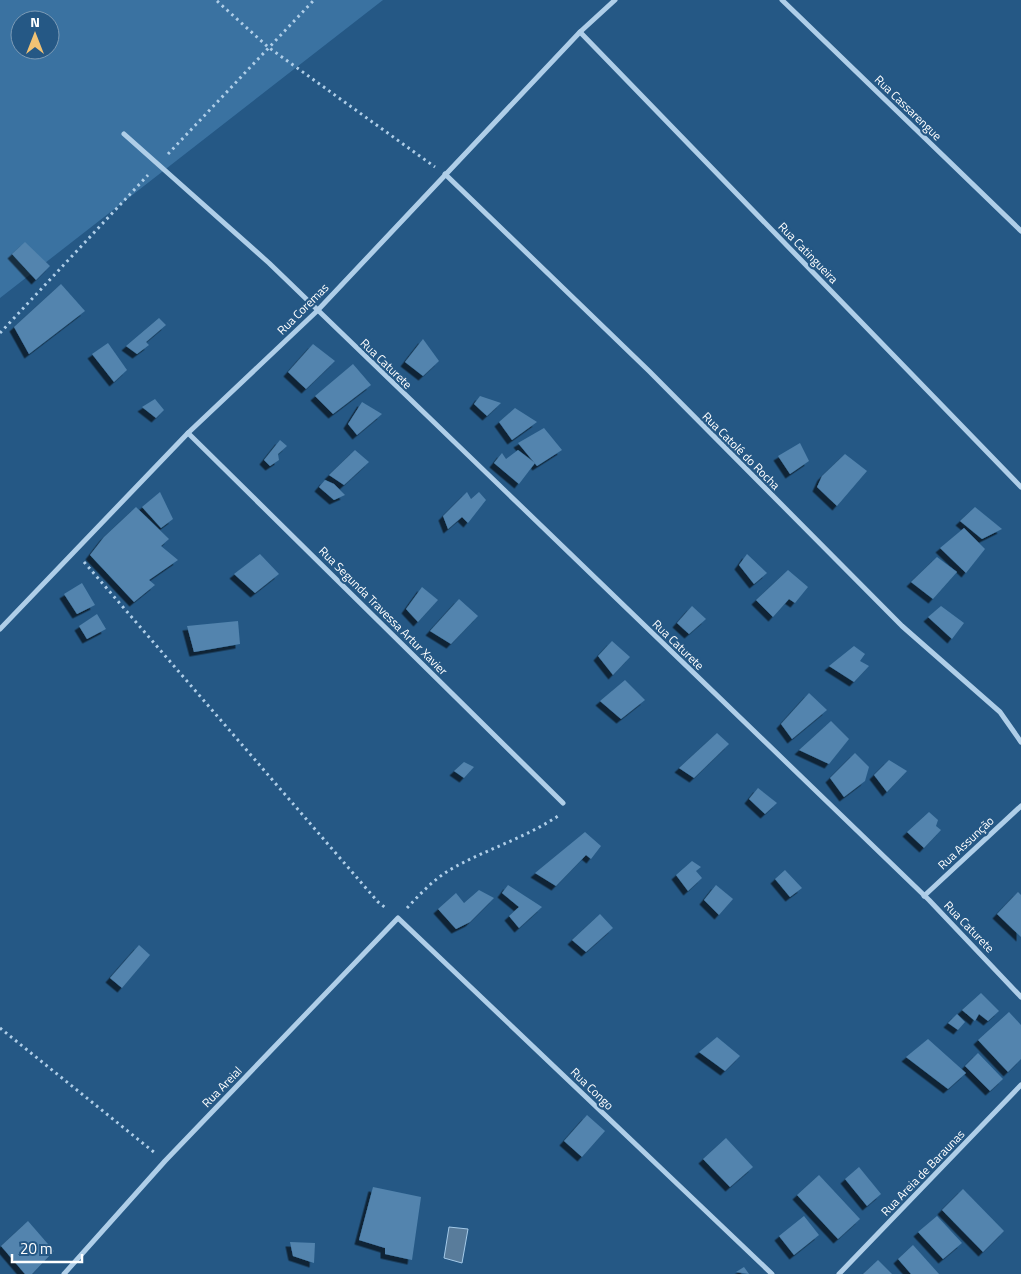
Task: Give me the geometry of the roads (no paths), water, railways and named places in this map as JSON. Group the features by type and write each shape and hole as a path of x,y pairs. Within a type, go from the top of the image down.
{"street":[{"name":"Rua Coremas","path":"0,628 76,552 188,433 317,311 580,32 615,0"},
{"name":"Rua Cassarengue","path":"782,0 1021,231"},
{"name":"Rua Catingueira","path":"580,32 1021,487"},
{"name":"Rua Caturete","path":"124,134 269,263 924,896 1021,997"},
{"name":"Rua Catolé do Rocha","path":"445,174 648,371 902,626 1000,712 1021,742"},
{"name":"Rua Segunda Travessa Artur Xavier","path":"188,433 563,803"},
{"name":"Rua Assunção","path":"924,896 1021,806"},
{"name":"Rua Areial","path":"64,1274 165,1161 398,918"},
{"name":"Rua Congo","path":"398,918 772,1274"},
{"name":"Rua Areia de Baraunas","path":"839,1274 1021,1085"}]}
